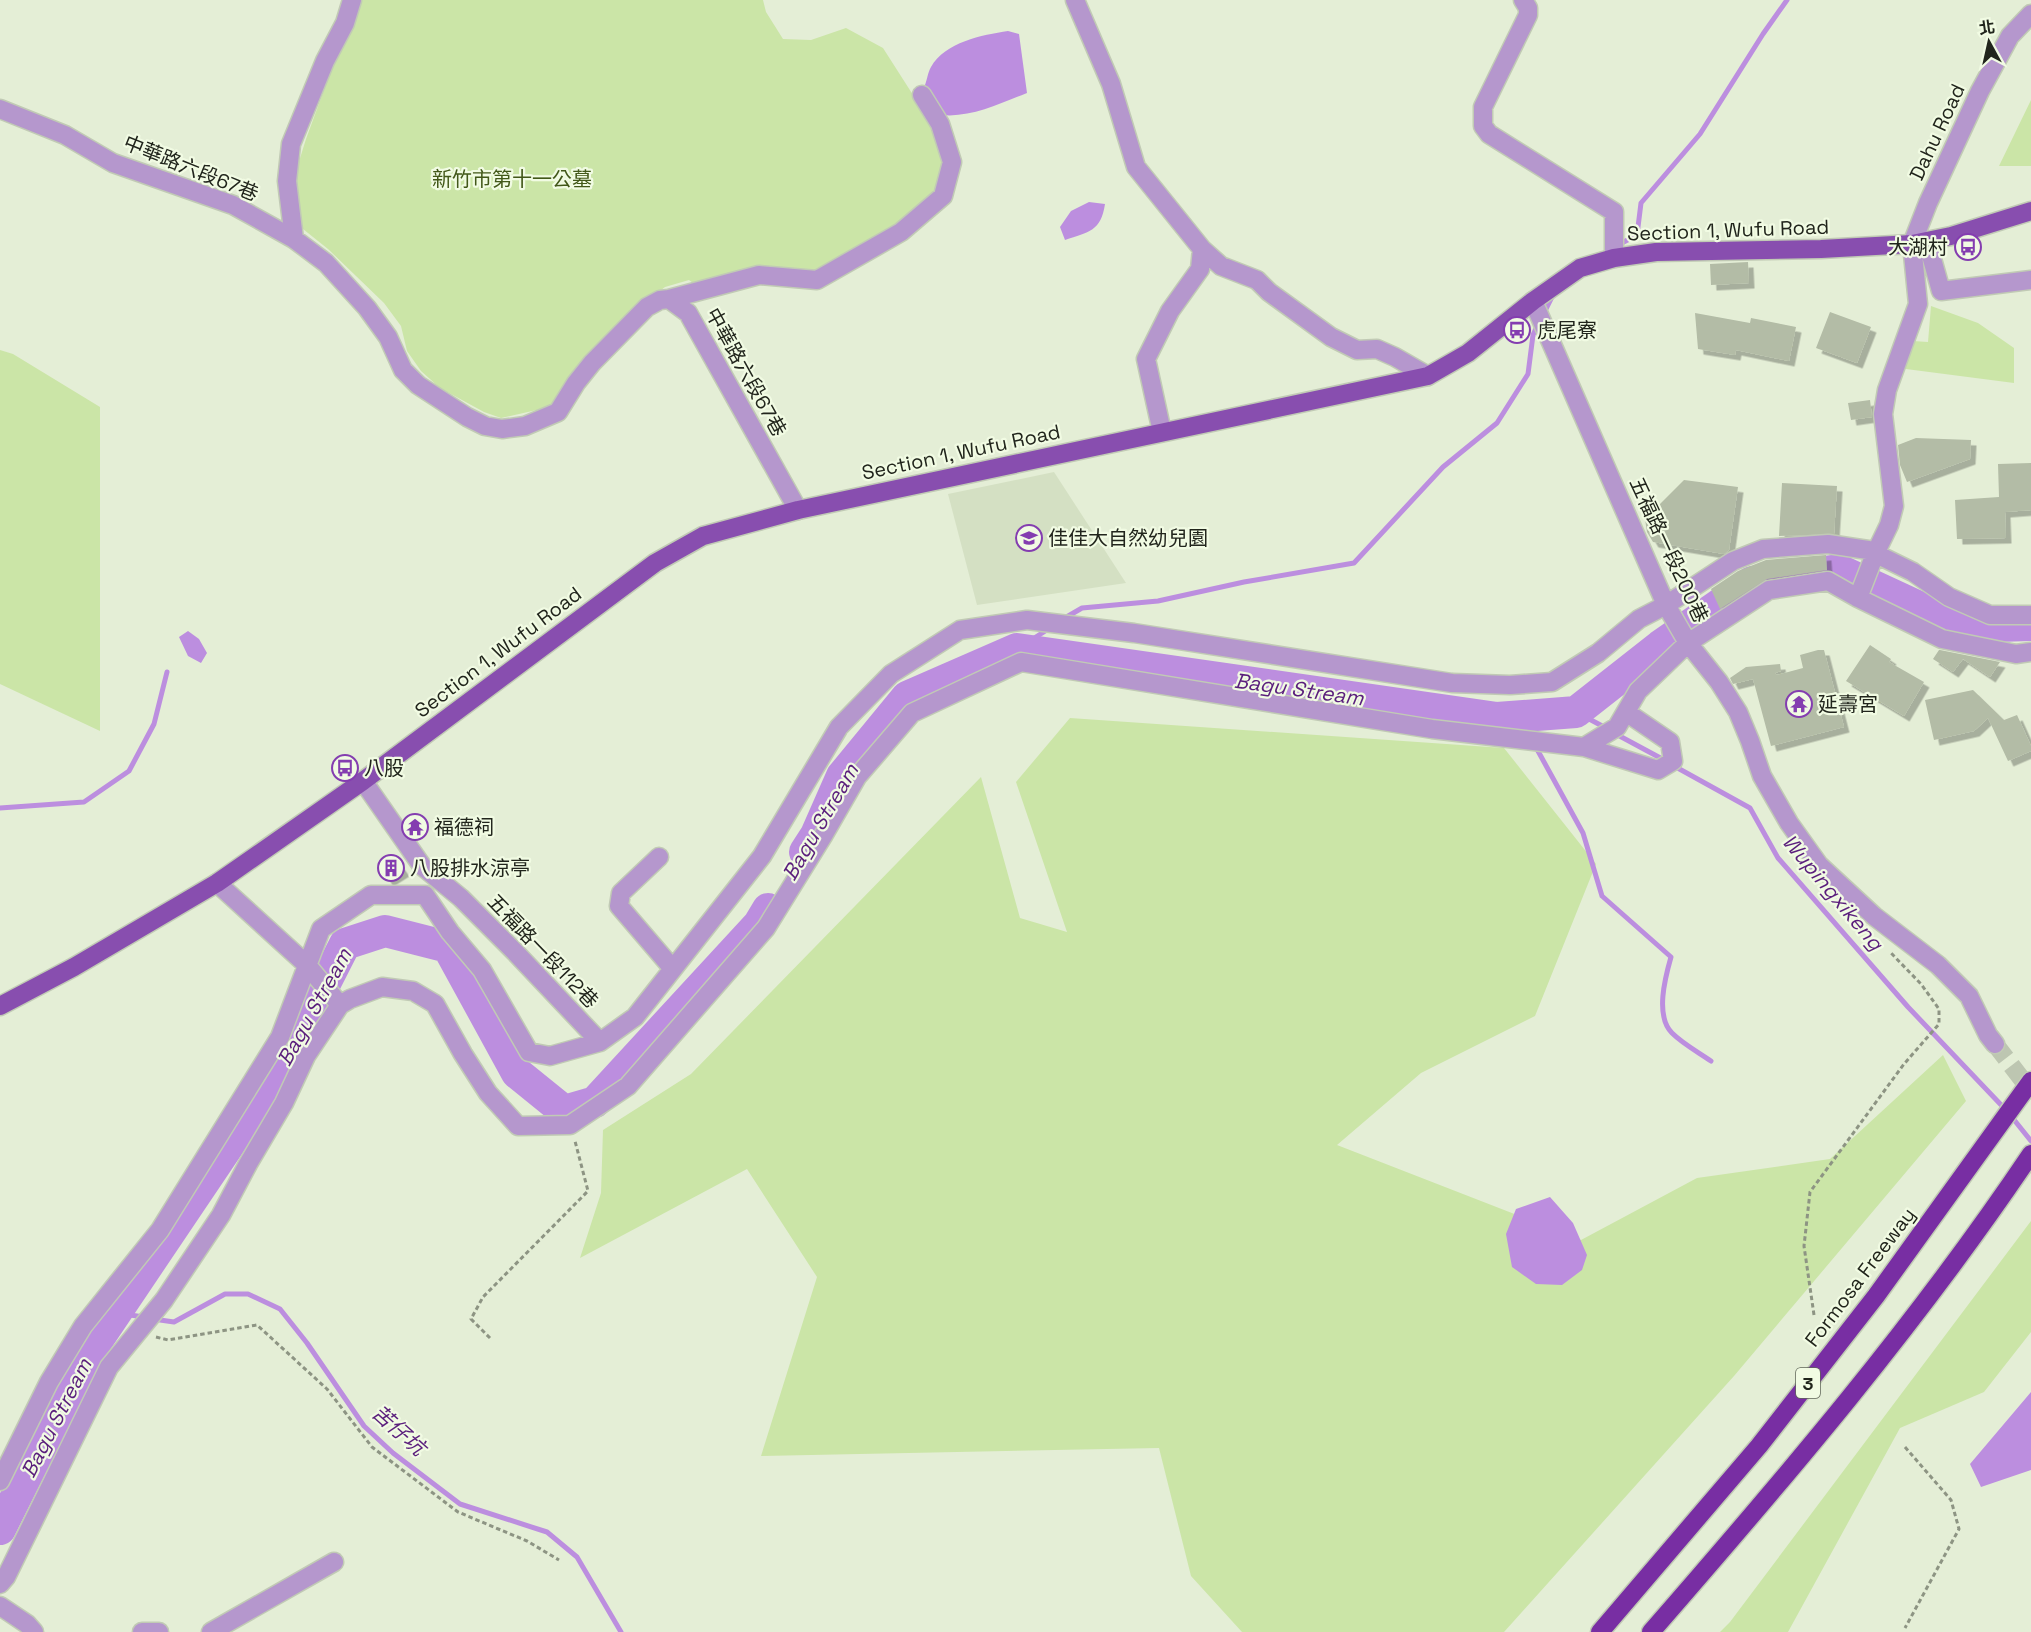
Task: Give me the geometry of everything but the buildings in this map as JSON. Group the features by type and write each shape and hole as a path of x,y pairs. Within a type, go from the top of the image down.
{"highway":[{"name":"Formosa Freeway","path":"1600,1632 1759,1446 1876,1296 2031,1081"},
{"name":"3","path":"1651,1632 1782,1482 1895,1343 1987,1220 2030,1156"}],"main road":[{"name":"Section 1, Wufu Road","path":"0,1006 74,967 217,883 363,781 655,562 703,536 798,510 1428,376 1468,353 1533,301 1580,268 1614,258 1656,252 1821,249 1920,243 1951,236 2031,211"}],"street":[{"path":"294,239 287,181 291,144 325,61 345,22 352,0"},
{"path":"1075,0 1111,84 1136,167 1202,249 1221,266 1257,280 1269,292 1331,337 1357,350 1377,350 1386,353 1428,376"},
{"path":"1523,0 1528,8 1528,15 1482,107 1484,126 1489,134 1614,212 1614,258"},
{"name":"Dahu Road","path":"1920,243 1928,203 1980,91 2010,36 2031,14"},
{"path":"669,298 759,275 817,280 901,232 942,196 952,162 940,124 922,95"},
{"name":"中華路六段67巷","path":"0,109 65,135 113,163 233,205 294,239 326,262 367,308 388,337 403,370 418,385 485,426 502,429 525,426 558,412 592,363 647,307 669,298 688,313 798,510"},
{"path":"1920,243 1941,291 2031,280"},
{"path":"1858,598 1889,525 1894,506 1883,414 1887,390 1918,303 1920,243"},
{"path":"1162,432 1146,359 1170,311 1200,269 1202,249"},
{"name":"五福路一段200巷","path":"1533,301 1666,605 1688,643 1719,682 1738,712 1762,776 1789,823 1819,865 1874,916 1938,965 1969,996 1988,1035 1995,1044"},
{"path":"0,1481 49,1382 83,1326 160,1230 280,1037 321,929 371,895 425,895 450,932 482,970 529,1052 550,1056 600,1042 635,1017 762,856 839,727 891,674 960,630 1027,620 1134,633 1452,683 1510,685 1552,682 1598,653 1640,619 1666,605 1733,561 1763,549 1828,544 1868,550 1913,572 1950,597 1990,615 2031,615"},
{"path":"1584,747 1617,727 1638,692 1688,643 1769,590 1828,581 1942,639 2016,654 2031,652"},
{"path":"0,1584 6,1577 109,1367 164,1300 221,1215 284,1103 306,1056 340,1005 350,999 382,987 413,991 435,1004 488,1093 518,1126 570,1125 628,1086 766,928 857,777 912,713 1020,662 1432,729 1584,747 1658,770 1673,761 1670,742 1626,712"},
{"name":"五福路一段112巷","path":"363,781 422,866 461,898 600,1042"},
{"path":"659,857 621,893 619,906 673,969"},
{"path":"407,895 422,866"},
{"path":"217,883 306,965 340,1005"},
{"path":"211,1632 334,1562"},
{"path":"0,1606 27,1624 34,1632"},
{"path":"142,1632 159,1632"}],"path":[{"path":"1814,1315 1804,1246 1810,1192 1904,1064 1939,1024 1939,1009 1921,984 1887,950"},
{"path":"490,1338 471,1318 483,1297 588,1191 570,1125"},
{"path":"139,1330 168,1340 257,1325 327,1389 372,1447 458,1512 527,1541 559,1560"},
{"path":"1905,1446 1951,1500 1959,1529 1905,1628"}],"shaded area":[{"path":"1008,31 1019,34 1027,93 975,112 942,115 925,85 930,69 937,58 945,51 965,41"},
{"path":"1089,202 1105,204 1097,225 1087,232 1065,240 1060,227 1071,211"},
{"name":"佳佳大自然幼兒園","path":"1054,472 1126,583 977,605 948,494"},
{"path":"188,631 199,639 207,653 201,663 188,656 179,637"},
{"path":"1550,1197 1573,1223 1587,1255 1582,1270 1562,1285 1536,1284 1512,1267 1506,1234 1516,1209"},
{"path":"2031,1392 2031,1470 1981,1487 1970,1464"}],"green space":[{"name":"新竹市第十一公墓","path":"357,0 763,0 766,12 783,39 811,40 846,28 883,48 938,134 947,159 941,182 925,204 902,224 817,273 697,286 689,280 665,287 622,321 550,407 501,418 484,412 440,388 421,371 407,351 401,326 384,303 328,249 283,213 306,139"},
{"path":"2031,100 2031,166 1999,166"},
{"path":"1931,306 1978,323 2014,348 2014,383 1906,369 1898,340 1928,342"},
{"path":"0,350 13,354 100,407 100,731 0,684"},
{"path":"1070,718 1504,748 1596,864 1535,1016 1421,1073 1337,1145 1581,1240 1697,1178 1830,1159 1943,1055 1966,1101 1734,1376 1504,1632 1242,1632 1191,1576 1159,1448 761,1456 817,1277 747,1169 580,1258 601,1193 603,1130 691,1074 981,777 1020,918 1067,932 1016,782"},
{"path":"2031,1221 2031,1332 1984,1392 1900,1428 1788,1632 1720,1632 1730,1622"}],"waterway":[{"path":"1618,245 1637,235 1641,203 1700,134 1787,0"},
{"path":"1544,313 1553,295"},
{"path":"1063,619 1082,608 1158,601 1244,582 1354,563 1443,467 1497,423 1528,374 1533,335 1538,324"},
{"name":"Bagu Stream","path":"805,852 816,835 842,776 907,697 1017,649 1497,718 1576,712 1660,646 1752,582 1839,570 1962,627 2031,625"},
{"path":"1017,649 1050,628"},
{"path":"0,808 84,802 129,771 154,724 167,672"},
{"name":"Wupingxikeng","path":"1576,712 1606,728"},
{"path":"1518,716 1527,732"},
{"name":"Wupingxikeng","path":"1614,733 1666,761"},
{"path":"1538,751 1583,833 1602,896 1671,957 1663,996 1667,1026 1681,1041 1711,1061"},
{"name":"Wupingxikeng","path":"1674,766 1750,808 1778,858 1908,1007 2005,1109"},
{"name":"Bagu Stream","path":"0,1529 86,1357 286,1060 345,944 385,931 448,947 517,1073 564,1111 595,1102 759,924 768,909"},
{"name":"Wupingxikeng","path":"2011,1116 2031,1141"},
{"name":"苦仔坑","path":"153,1319 174,1322 225,1294 248,1294 280,1309 307,1343 364,1426 393,1453 460,1504 547,1532 577,1557 621,1632"},
{"name":"苦仔坑","path":"116,1313 144,1317"}],"tunnel":[{"path":"1995,1044 2031,1091"}],"place":[{"name":"大湖村","path":"1968,247"},
{"name":"虎尾寮","path":"1517,330"},
{"name":"佳佳大自然幼兒園","path":"1029,538"},
{"name":"延壽宮","path":"1799,704"},
{"name":"八股","path":"345,768"},
{"name":"福德祠","path":"415,827"},
{"name":"八股排水涼亭","path":"391,868"}]}
